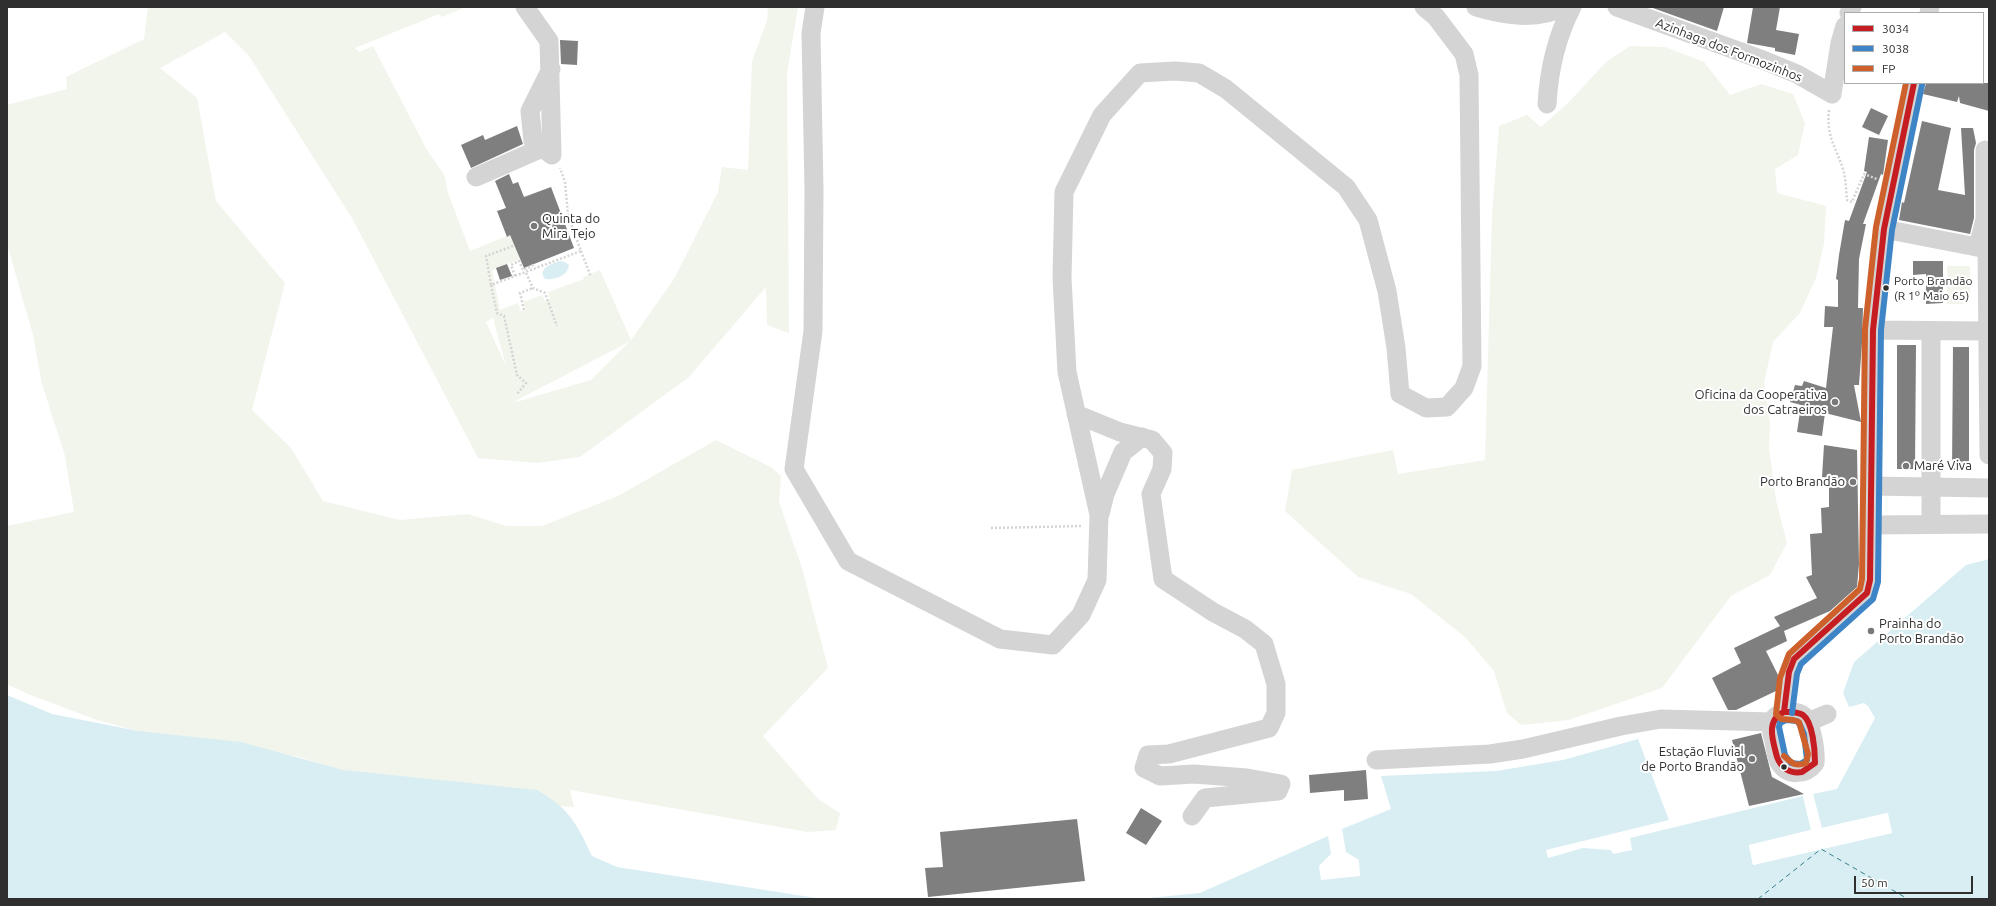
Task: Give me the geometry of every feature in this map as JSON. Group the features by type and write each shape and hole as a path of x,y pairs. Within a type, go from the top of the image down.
{"street":[{"path":"476,177 542,148 533,141 530,111 551,69 549,41 525,7"},
{"path":"815,7 811,32 814,190 813,331 794,469 848,561 1000,639 1053,645 1081,615 1097,580 1094,520 1076,414 1067,372 1062,278 1064,192 1102,115 1140,73 1199,73 1226,88 1346,187 1368,220 1387,291 1396,348 1400,394 1426,408 1447,408 1464,388 1472,366 1469,75 1464,54 1436,17 1424,7"},
{"path":"1476,7 1496,13 1531,14 1556,11 1563,7"},
{"path":"1547,104 1548,78 1554,49 1572,7"},
{"name":"Azinhaga dos Formozinhos","path":"1617,7 1770,63 1797,74 1832,94"},
{"path":"1832,94 1840,43 1844,29"},
{"path":"1376,760 1490,754 1523,749 1661,718 1778,717 1795,712 1804,716 1808,722 1816,754 1815,763 1811,769 1799,774 1790,772 1779,762 1772,732 1778,717 1794,659 1867,593 1870,580 1873,330 1884,229 1914,84"},
{"path":"1978,247 1985,219 1985,150"},
{"path":"1884,229 1987,249 1989,455"},
{"path":"1873,330 1988,331"},
{"path":"1931,331 1931,524"},
{"path":"1076,414 1120,432 1152,440 1163,452 1162,469 1151,494 1163,579 1213,612 1245,629 1264,644 1276,684 1276,713 1269,728 1169,754 1148,755 1144,768 1160,776 1194,774 1247,778 1281,784 1278,791 1205,798 1192,816"},
{"path":"1094,520 1123,452 1142,437"},
{"path":"1871,486 1989,488"},
{"path":"1871,525 1989,524"},
{"path":"1808,722 1827,714"}],"path":[{"path":"1832,94 1828,118 1831,143 1843,170 1847,200 1852,202 1864,174 1893,185"},
{"path":"557,160 565,182 568,215 591,277"},
{"path":"513,246 486,256 497,313 504,316 518,375 526,383 517,394"},
{"path":"491,285 581,251"},
{"path":"515,276 511,265 519,261 522,270 535,264"},
{"path":"526,273 533,288 545,293 557,326"},
{"path":"524,310 520,293 533,288"},
{"path":"991,528 1094,520"}],"shaded area":[{"path":"148,7 466,7 442,17 439,14 355,48 359,52 373,46 427,150 445,176 447,190 470,251 510,235 520,259 492,270 500,310 518,303 521,311 526,310 523,302 542,295 545,301 550,299 548,292 584,279 583,277 600,270 631,340 674,279 718,192 722,167 748,170 752,61 767,21 768,7 798,7 787,73 789,333 767,325 766,287 689,377 580,457 538,463 478,458 352,218 249,56 225,32 160,68 197,98 216,201 285,283 252,410 291,448 323,501 400,520 468,514 506,526 542,526 618,496 716,440 771,467 781,476 779,502 802,568 828,668 763,736 819,800 840,813 836,830 808,832 570,790 574,807 511,804 330,768 303,758 220,740 162,738 94,719 28,694 7,684 7,526 74,512 65,456 42,384 33,335 7,244 7,105 67,89 66,77 144,39","holes":["493,318 506,366 486,322","629,342 591,380 516,402 517,400"]},
{"path":"1630,46 1665,47 1704,62 1730,95 1761,84 1793,94 1805,123 1798,155 1775,169 1777,193 1826,206 1824,244 1816,278 1800,313 1773,342 1764,383 1770,423 1769,448 1776,500 1787,543 1770,575 1731,596 1662,688 1569,720 1521,725 1507,713 1494,671 1466,638 1411,594 1358,577 1285,511 1292,470 1393,450 1398,474 1485,460 1492,216 1499,126 1527,115 1541,127 1569,102 1606,62"},
{"path":"560,261 569,265 564,275 553,279 545,279 543,275 544,269"},
{"path":"1947,266 1970,266 1970,294 1964,294 1964,304 1947,304"},
{"path":"1989,559 1989,899 1138,899 1200,893 1328,836 1331,854 1319,866 1321,880 1360,876 1359,860 1346,852 1342,829 1391,809 1381,776 1496,771 1563,760 1638,739 1669,820 1546,850 1548,858 1583,848 1611,850 1613,854 1632,850 1630,838 1803,796 1811,830 1749,845 1753,865 1892,833 1887,813 1821,828 1813,794 1837,789 1875,718 1868,706 1864,703 1849,707 1843,693 1854,662 1966,565"},
{"path":"7,695 52,714 138,731 241,742 343,770 537,790 565,810 582,835 592,856 617,867 823,899 7,899"}],"pier":[{"path":"1813,794 1822,828 1888,813 1892,833 1753,865 1749,845 1811,830 1803,796 1805,796 1813,831 1751,846 1755,863 1890,831 1886,815 1821,830 1811,795"}],"building":[{"path":"1650,7 1724,7 1717,31"},
{"path":"1753,7 1780,7 1776,30 1799,34 1795,55 1775,51 1775,48 1747,43"},
{"path":"560,40 578,41 577,65 561,64"},
{"path":"1989,83 1989,111 1960,103 1959,96 1957,102 1923,94 1926,84"},
{"path":"1871,108 1888,116 1879,135 1862,127"},
{"path":"1922,121 1951,128 1938,190 1965,195 1961,128 1973,128 1976,143 1974,150 1974,218 1970,234 1899,220"},
{"path":"517,126 523,144 471,168 461,145 483,135 485,140"},
{"path":"1869,137 1888,140 1883,175 1881,174 1863,224 1866,224 1859,259 1858,308 1863,308 1862,343 1859,385 1854,385 1861,422 1825,413 1822,436 1797,432 1801,405 1790,402 1795,385 1802,386 1804,381 1826,388 1833,327 1824,327 1825,306 1838,307 1838,280 1836,279 1845,220 1849,221 1867,172 1864,171"},
{"name":"Quinta do Mira Tejo","path":"509,174 513,184 518,182 524,197 551,187 574,248 524,268 510,235 507,237 497,211 506,208 495,181"},
{"path":"1913,261 1943,261 1943,303 1926,304 1926,274 1913,275"},
{"path":"507,264 512,276 500,280 496,268"},
{"path":"1897,345 1916,345 1915,469 1897,469"},
{"path":"1953,347 1969,347 1969,470 1952,470"},
{"path":"1824,445 1857,450 1859,564 1857,587 1830,611 1784,631 1787,641 1766,651 1778,675 1776,691 1736,710 1728,710 1712,678 1741,663 1734,648 1780,626 1774,617 1817,598 1806,577 1812,575 1810,534 1822,533 1821,508 1829,507 1829,478 1822,477"},
{"name":"Estação Fluvial de Porto Brandão","path":"1761,733 1772,777 1804,794 1749,806 1732,740"},
{"path":"1366,770 1368,799 1344,801 1344,790 1310,793 1309,775"},
{"path":"1141,808 1162,821 1146,845 1126,833"},
{"path":"1077,819 1085,881 928,897 925,868 943,867 940,832"}],"ferry route":[{"path":"1758,899 1821,849 1908,899"}],"transit line":[{"name":"FP","path":"1784,756 1799,765 1806,763 1808,754 1799,722 1781,719 1776,714 1780,678 1789,654 1860,589 1862,579 1865,329 1876,227 1906,84"},
{"name":"3034","path":"1784,712 1789,672 1794,659 1867,593 1870,580 1873,330 1884,229 1914,84"},
{"name":"3038","path":"1792,713 1797,674 1801,664 1873,599 1878,582 1881,330 1892,230 1922,85"},
{"name":"3034","path":"1784,712 1796,712 1803,715 1811,730 1814,744 1815,763 1802,772 1794,772 1786,769 1777,757 1772,738 1772,726 1774,720 1784,712"},
{"name":"3038","path":"1786,720 1797,721 1804,734 1807,760 1800,764 1791,763 1785,755 1779,727 1780,723 1786,720"}],"place":[{"name":"Quinta do Mira Tejo","path":"534,226"},
{"name":"Porto Brandão (R 1º Maio 65)","path":"1886,288"},
{"name":"Oficina da Cooperativa dos Catraeiros","path":"1835,402"},
{"name":"Maré Viva","path":"1906,466"},
{"name":"Porto Brandão","path":"1853,482"},
{"name":"Prainha do Porto Brandão","path":"1871,631"},
{"name":"Estação Fluvial de Porto Brandão","path":"1752,759"}]}
